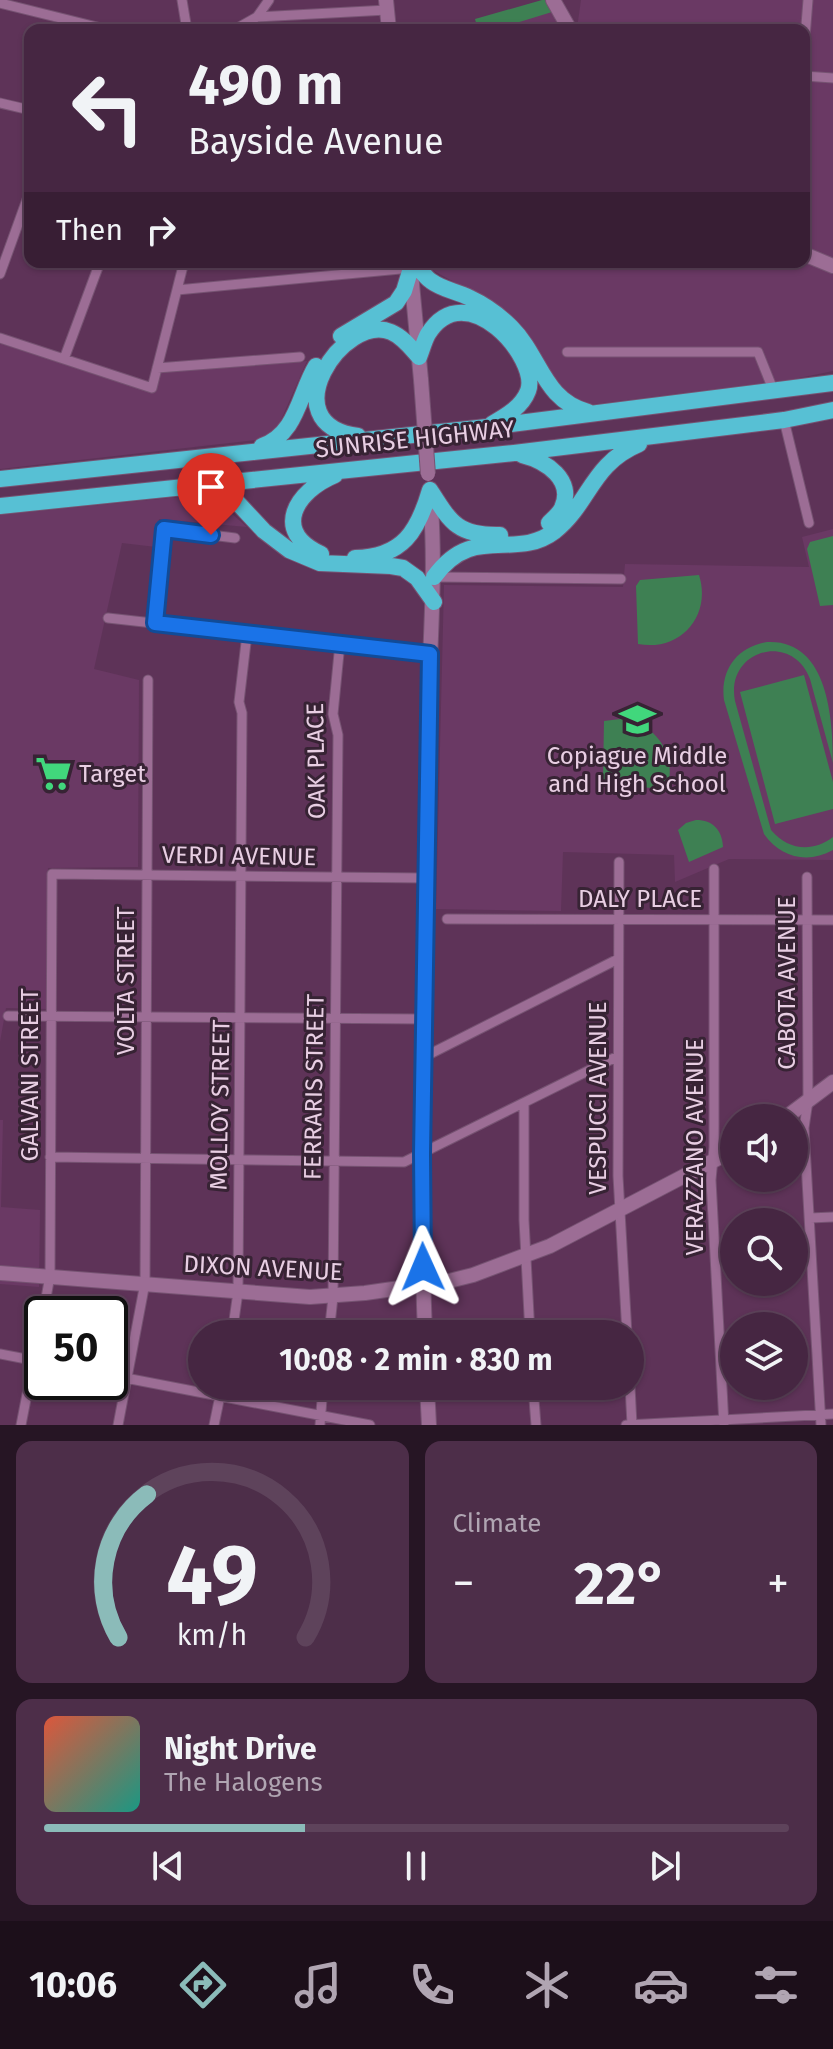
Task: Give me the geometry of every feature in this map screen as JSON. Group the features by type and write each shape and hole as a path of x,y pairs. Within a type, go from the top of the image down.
{"highway":[{"path":"243,453 271,443 284,433 314,369 329,346 350,329 396,303 404,291 411,268"},
{"path":"416,268 443,289 481,304 512,328 530,351 552,389 567,405 601,412"},
{"path":"372,438 328,427 318,412 316,394 321,374 335,353 357,337 375,330 390,331 405,341 419,357 428,335 439,322 453,313 472,312 486,320 507,338 529,372 530,388 523,401 487,427"},
{"name":"SUNRISE HIGHWAY","path":"0,479 487,427 833,383"},
{"name":"SUNRISE HIGHWAY","path":"0,506 514,453 784,420 833,410"},
{"path":"434,577 458,551 476,546 534,541 554,531 573,511 604,466 621,451 657,436"},
{"path":"429,482 450,522 466,531 485,535 532,531 549,523 562,509 565,490 559,475 547,464 514,453"},
{"path":"348,470 318,482 298,501 294,517 296,535 306,547 321,554 363,558 390,550 411,537 423,514 429,482"},
{"path":"185,486 226,495 289,550 320,563 403,568 417,578 434,602"}],"main road":[{"path":"553,0 567,24"},
{"path":"810,256 833,266"},
{"path":"412,268 434,577 422,1154 424,1320"},
{"path":"804,1104 833,1082"},
{"name":"DIXON AVENUE","path":"0,1273 333,1297 423,1286 473,1275 526,1256 720,1158"},
{"path":"428,1400 429,1425"}],"street":[{"path":"182,0 186,24"},
{"path":"257,17 269,0"},
{"path":"806,24 808,0"},
{"path":"0,3 85,24"},
{"path":"245,24 257,17 386,5"},
{"path":"810,76 833,78"},
{"path":"0,103 24,109"},
{"path":"0,274 24,208"},
{"path":"64,359 98,268"},
{"path":"0,338 152,388 182,268"},
{"path":"177,290 376,268"},
{"path":"567,352 758,352 774,392"},
{"path":"157,368 300,357"},
{"path":"784,420 809,523"},
{"path":"155,623 164,529 235,538"},
{"path":"434,577 621,579"},
{"path":"108,618 430,654"},
{"name":"MOLLOY STREET","path":"234,1320 238,1292 241,1018 242,713 239,702 247,634"},
{"name":"OAK PLACE","path":"337,878 338,735 333,714 340,643"},
{"name":"VOLTA STREET","path":"128,1373 145,1283 148,680"},
{"name":"VESPUCCI AVENUE","path":"619,862 619,1211 626,1320"},
{"name":"VERAZZANO AVENUE","path":"714,869 714,1162 711,1180 724,1423"},
{"name":"VERDI AVENUE","path":"52,874 426,878"},
{"name":"GALVANI STREET","path":"46,1296 50,1276 52,874"},
{"name":"CABOTA AVENUE","path":"807,877 808,1101 804,1128 820,1420"},
{"name":"FERRARIS STREET","path":"331,1320 337,878"},
{"name":"DALY PLACE","path":"447,919 833,920"},
{"path":"424,1057 618,959"},
{"path":"8,1016 424,1019"},
{"path":"50,1157 404,1162 618,1056"},
{"path":"524,1104 523,1181 529,1320"},
{"path":"810,1218 833,1217"},
{"path":"0,1354 24,1358"},
{"path":"128,1378 188,1386"},
{"name":"GALVANI STREET","path":"21,1425 28,1400"},
{"name":"VOLTA STREET","path":"118,1425 123,1400"},
{"path":"214,1425 219,1400"},
{"path":"252,1400 320,1420 370,1425"},
{"path":"320,1420 322,1400"},
{"path":"534,1400 536,1425"},
{"path":"630,1400 630,1425 820,1420 833,1414"}],"shaded area":[{"path":"581,0 833,0 833,371 794,379 587,405 569,399 507,311 432,270 810,268 810,24 578,24"},
{"path":"564,5 575,24 500,24"},
{"path":"0,343 153,393 159,370 307,361 273,438 0,469"},
{"path":"209,494 247,527 159,519 156,547 122,543 94,669 139,680 138,867 48,868 46,1009 6,1008 0,1042 0,515"},
{"name":"Copiague Middle and High School","path":"833,529 833,860 729,859 675,882 674,855 563,852 561,911 436,909 444,585 623,587 625,564 809,567 802,537"},
{"path":"0,1120 3,1120 1,1207 40,1210 39,1287 0,1284"}],"green space":[{"path":"542,0 552,12 513,24 476,24 475,19"},
{"path":"833,536 833,605 820,606 807,549 810,542"},
{"path":"699,575 701,604 689,628 667,642 638,644 636,586 640,580"},
{"path":"767,642 787,644 803,653 815,667 828,704 833,763 810,679 801,664 789,655 776,651 762,653 740,669 735,683 735,701 771,830 785,842 800,847 817,845 833,837 833,850 814,857 796,856 778,849 764,834 724,700 725,679 733,662 747,649"},
{"path":"804,675 833,782 833,809 775,824 740,692"},
{"path":"620,719 644,726 661,742 669,764 667,789 609,785 603,780 604,721"},
{"path":"696,820 716,827 723,847 689,862 678,830"}],"place":[{"name":"Copiague Middle and High School","path":"637,719"},
{"name":"Target","path":"53,774"}],"route":[{"path":"211,535 164,529 155,623 430,654 423,1267"}]}
